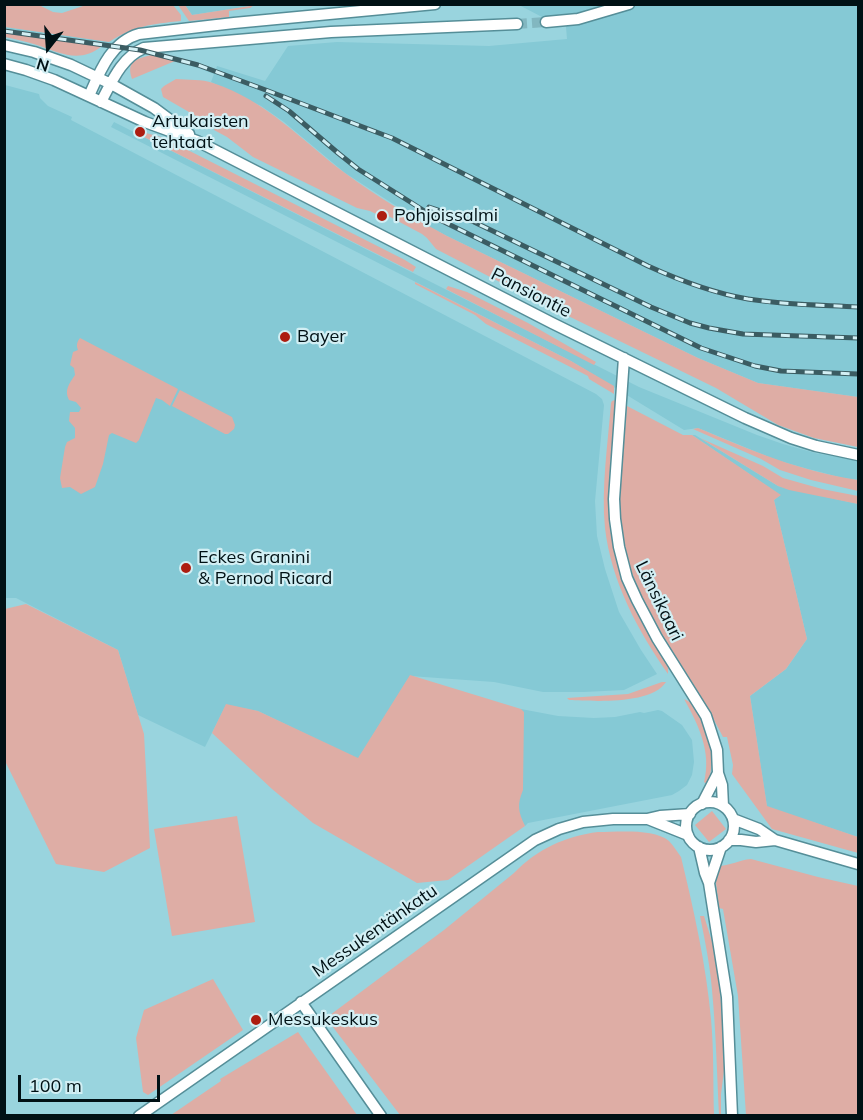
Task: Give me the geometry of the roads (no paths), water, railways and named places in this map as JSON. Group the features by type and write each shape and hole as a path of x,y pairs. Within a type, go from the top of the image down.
{"street":[{"path":"89,96 103,65 120,43 130,36 234,23 435,4"},
{"path":"546,22 578,19 629,4"},
{"path":"101,102 118,71 133,54 154,46 332,32 517,24"},
{"name":"Pansiontie","path":"4,45 49,57 97,77 154,108 197,141"},
{"name":"Pansiontie","path":"4,64 40,74 145,122 197,141 561,327 782,434 816,446 858,455"},
{"name":"Länsikaari","path":"624,358 615,498 615,519 620,555 631,589 643,613 706,716 717,750 723,806"},
{"path":"702,804 718,773"},
{"path":"709,883 725,844 734,832 733,819 729,811 713,802 694,808 687,825 688,835 699,847 708,850 725,844 741,840 756,842 775,840"},
{"name":"Messukentänkatu","path":"139,1116 535,840 583,822 690,814"},
{"name":"Messukentänkatu","path":"647,819 688,835"},
{"path":"733,819 759,829 775,840 858,864"},
{"path":"699,847 709,883 727,997 732,1116"},
{"path":"301,1002 381,1116"}],"tunnel":[{"path":"517,24 546,22"}],"railway":[{"path":"4,31 140,50 198,65 392,138 648,266 697,286 762,301 858,307"},
{"path":"266,96 289,111 358,169 434,217 701,348 755,366 781,371 858,374"},
{"path":"429,207 474,222 651,307 690,323 743,334 858,338"}],"place":[{"name":"Artukaisten tehtaat","path":"140,132"},
{"name":"Pohjoissalmi","path":"382,216"},
{"name":"Bayer","path":"285,337"},
{"name":"Eckes Granini & Pernod Ricard","path":"186,568"},
{"name":"Messukeskus","path":"256,1020"}]}
